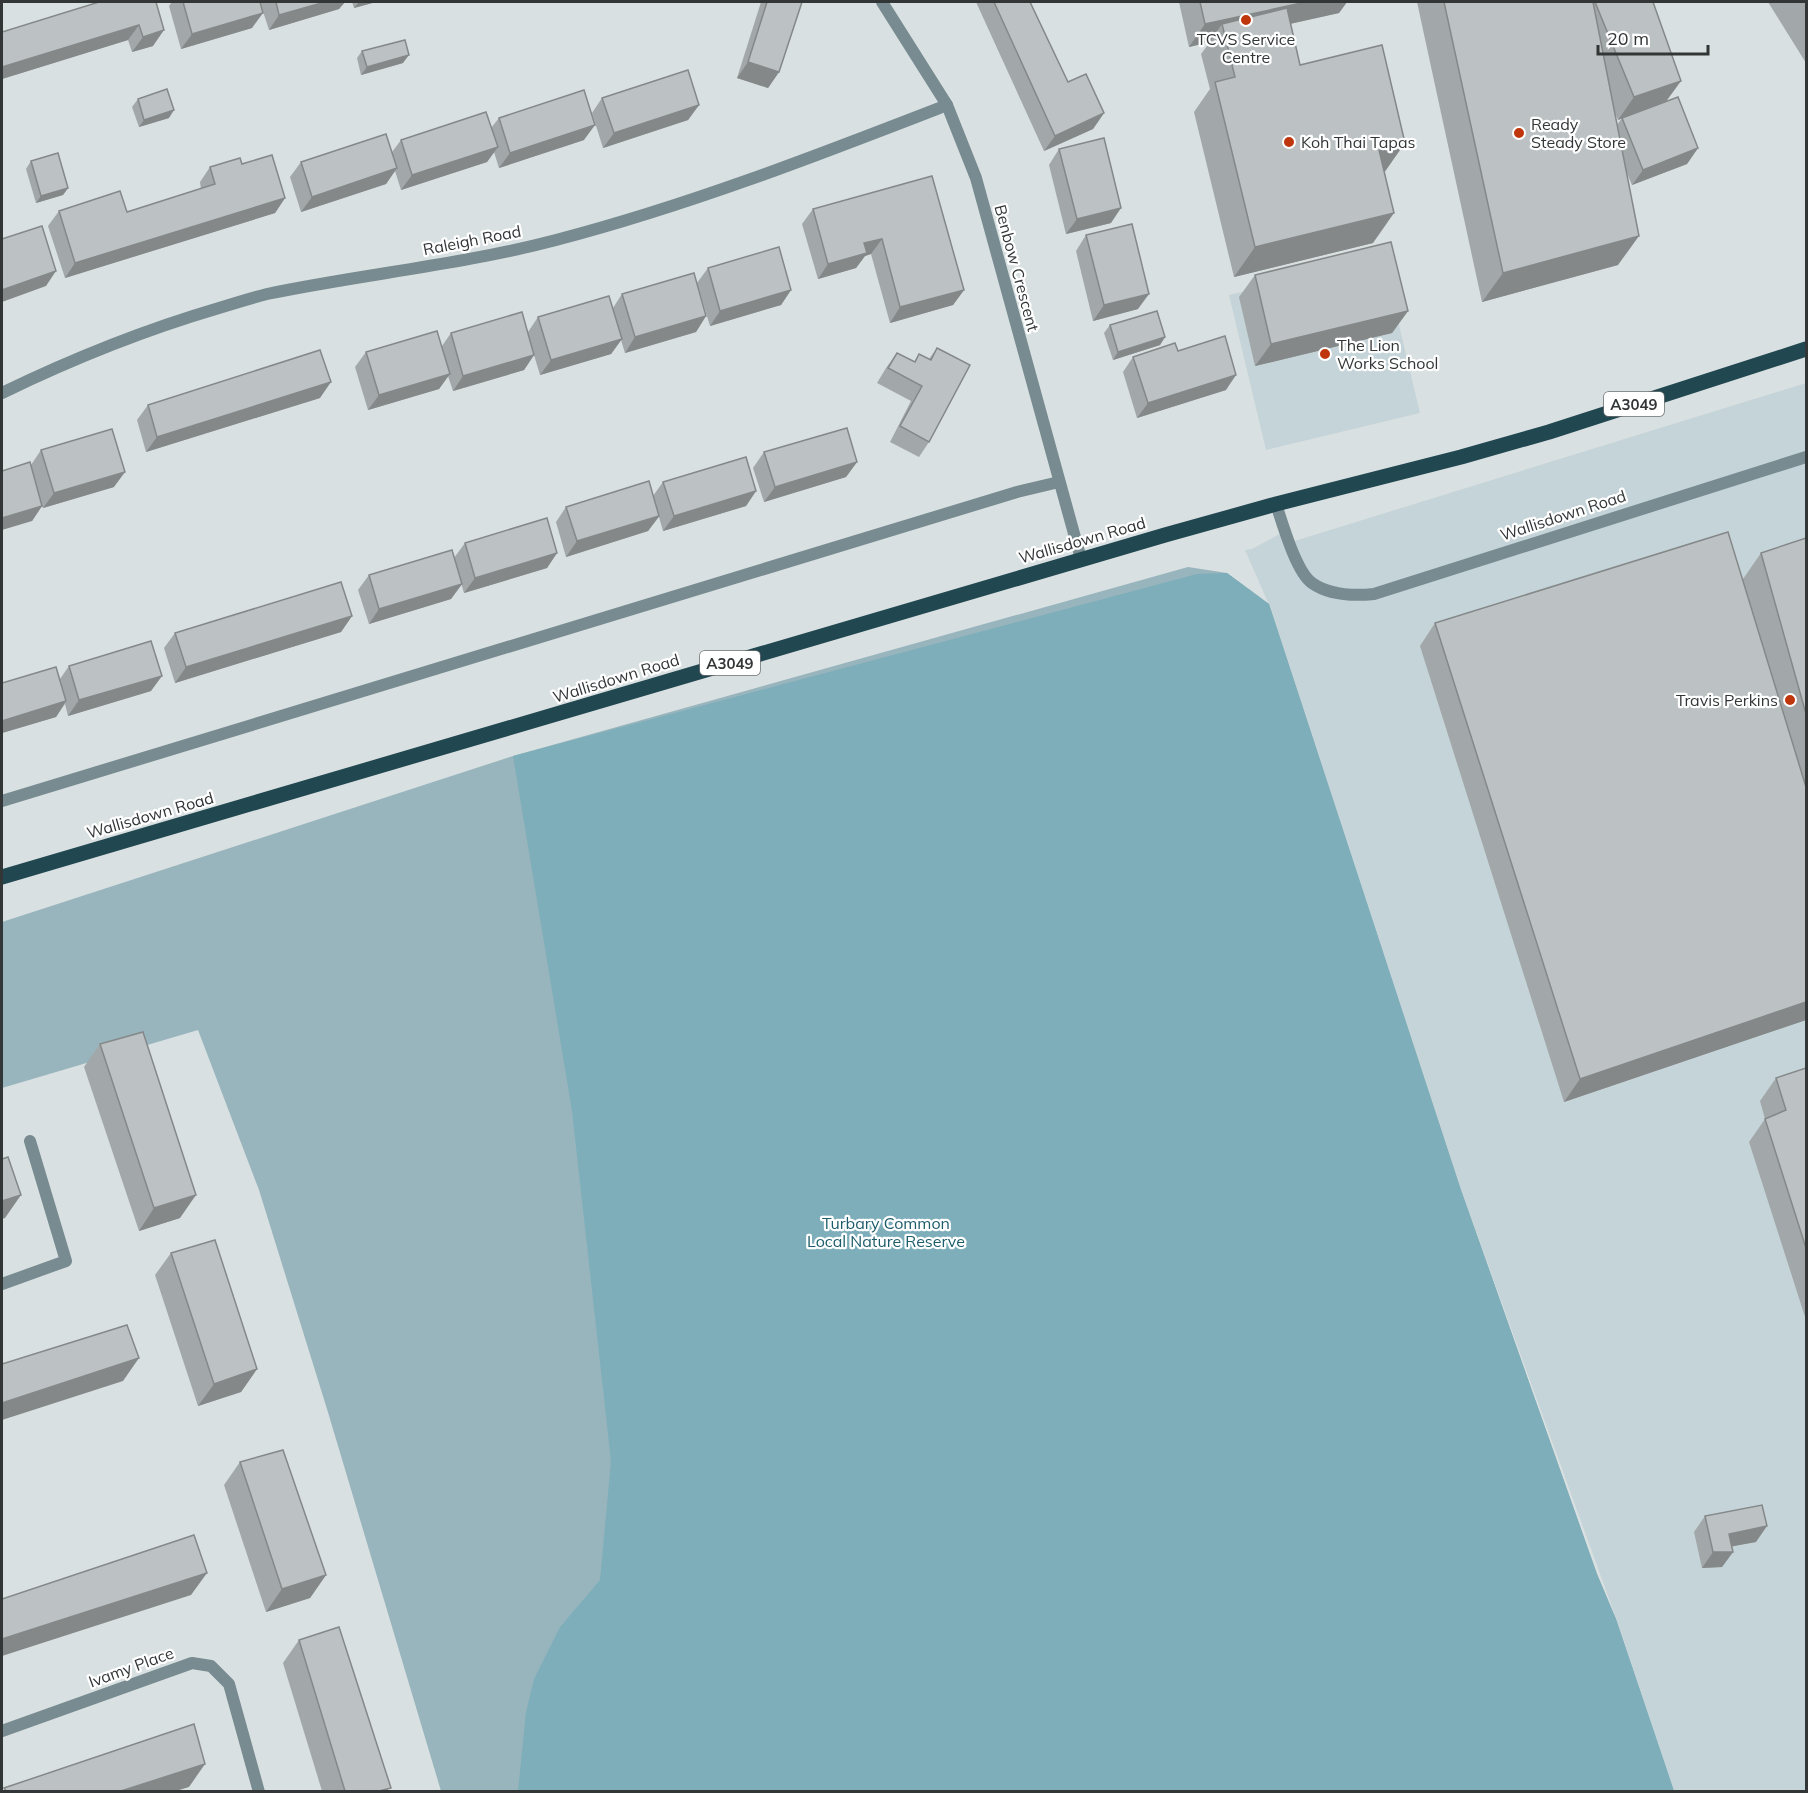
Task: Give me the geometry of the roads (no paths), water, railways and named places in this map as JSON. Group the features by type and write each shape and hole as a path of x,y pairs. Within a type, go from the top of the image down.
{"main road":[{"name":"Wallisdown Road","path":"2,877 1081,559 1276,504 1549,432 1806,349"}],"street":[{"name":"Benbow Crescent","path":"882,2 947,105 976,178 1081,559"},
{"name":"Raleigh Road","path":"2,393 63,364 170,322 265,295 484,256 554,240 662,210 768,174 947,105"},
{"name":"Wallisdown Road","path":"1276,504 1288,543 1310,582 1325,590 1358,596 1374,594 1806,457"},
{"path":"2,801 1017,492 1059,482"},
{"path":"2,1284 66,1261 30,1141"},
{"name":"Ivamy Place","path":"2,1731 192,1663 210,1666 229,1684 259,1791"}],"place":[{"name":"TCVS Service Centre","path":"1246,20"},
{"name":"Ready Steady Store","path":"1519,133"},
{"name":"Koh Thai Tapas","path":"1289,142"},
{"name":"The Lion Works School","path":"1325,354"},
{"name":"Travis Perkins","path":"1790,700"}],"park label":[{"name":"Turbary Common Local Nature Reserve","path":"886,1232"}]}
